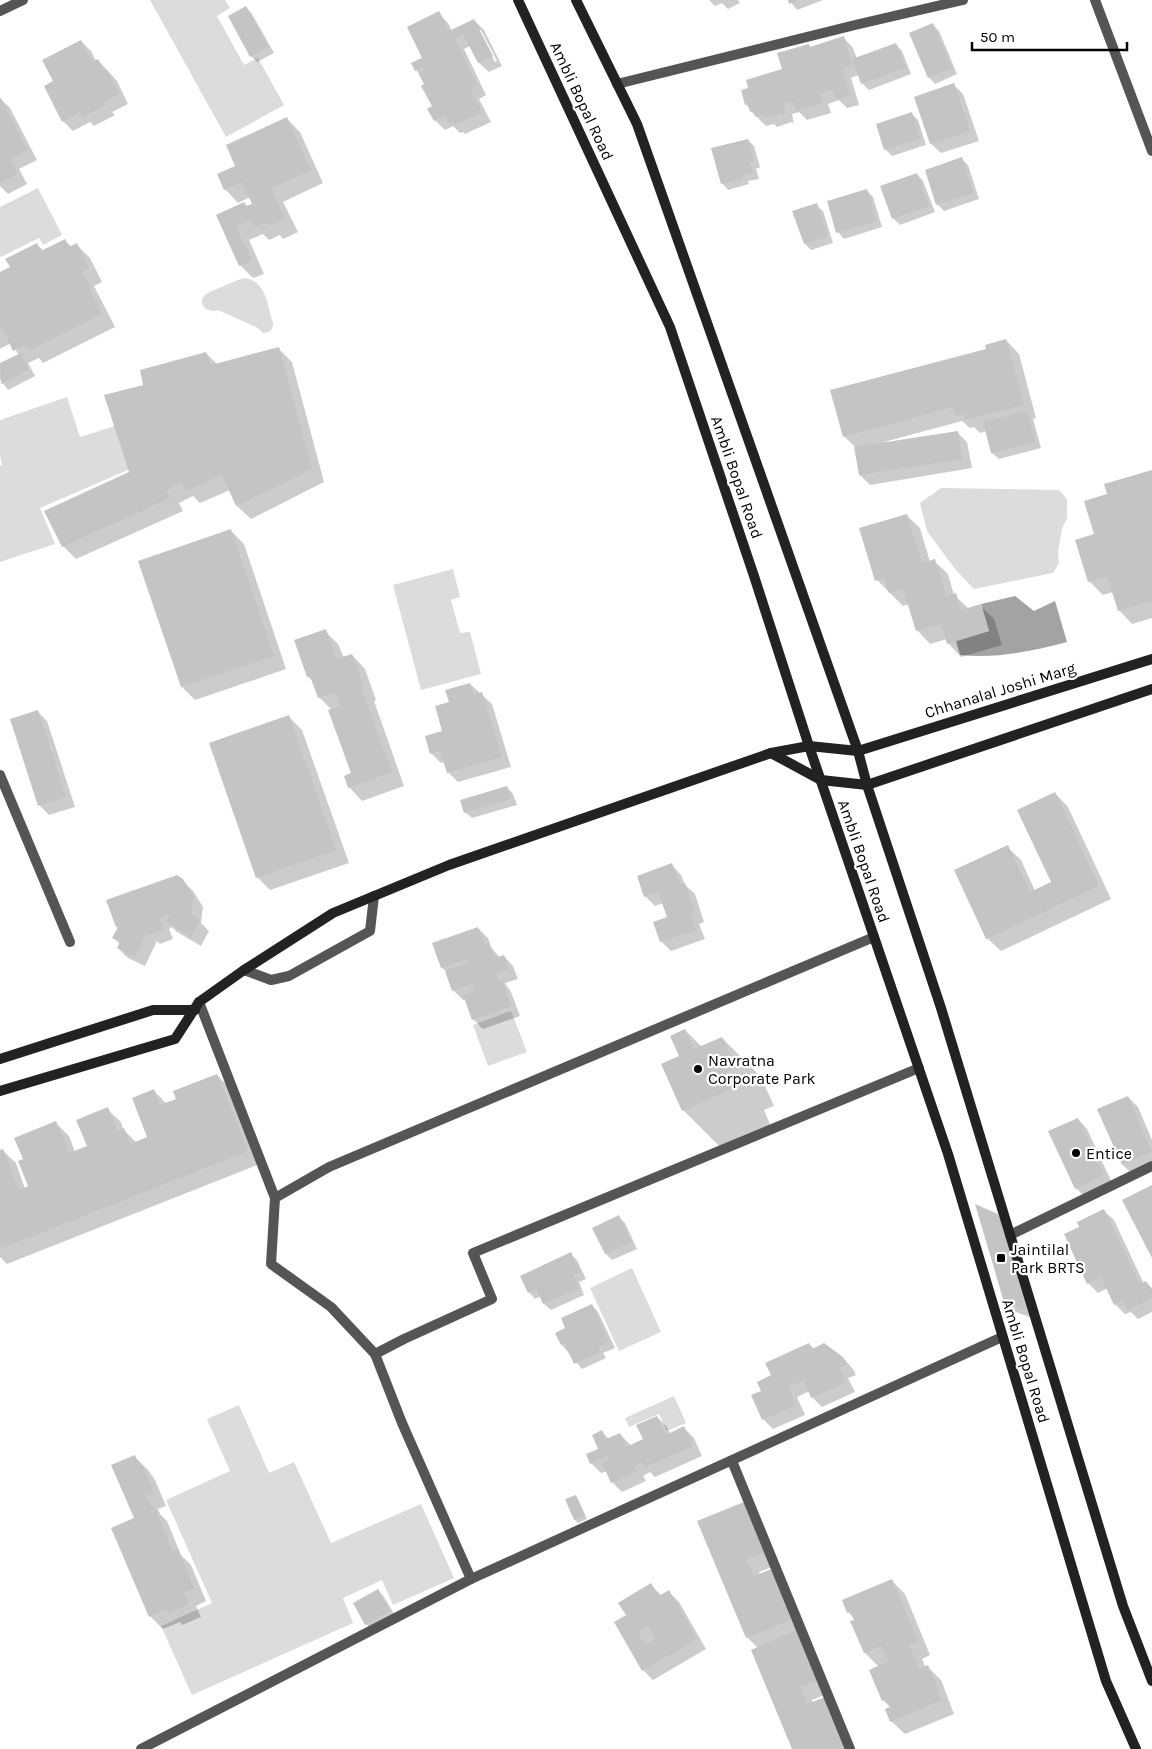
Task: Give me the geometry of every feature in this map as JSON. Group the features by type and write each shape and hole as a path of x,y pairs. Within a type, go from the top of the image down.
{"street":[{"path":"0,11 23,0"},
{"name":"Ambli Bopal Road","path":"518,0 670,328 809,746 948,1154 1106,1681 1136,1749"},
{"name":"Ambli Bopal Road","path":"576,0 637,124 858,751 867,785 941,1008 1123,1606 1152,1681"},
{"path":"617,84 845,27 963,0"},
{"path":"1096,0 1152,151"},
{"name":"Chhanalal Joshi Marg","path":"858,751 1152,658"},
{"path":"771,753 821,780 867,785 1152,689"},
{"path":"0,1091 175,1039 197,1006 244,970 333,913 449,865 771,753 809,746 858,751"},
{"path":"0,775 70,942"},
{"path":"244,970 271,980 289,976 362,936 370,931 374,896"},
{"path":"275,1198 329,1167 874,937"},
{"path":"197,1006 275,1198 270,1264 331,1307 375,1354 402,1423 471,1579"},
{"path":"0,1059 153,1010 197,1006"},
{"path":"375,1354 492,1299 473,1253 919,1068"},
{"path":"1010,1235 1152,1166"},
{"path":"141,1749 471,1579 1002,1337"},
{"path":"732,1461 850,1749"}],"shaded area":[{"path":"150,0 225,0 230,8 217,16 244,65 258,58 284,105 226,137"},
{"path":"38,188 62,235 43,245 39,238 1,257 0,207"},
{"path":"243,278 257,283 265,295 273,323 272,329 269,332 263,333 258,328 218,310 210,311 203,305 202,302 205,295"},
{"path":"67,397 80,437 115,426 130,469 40,508 55,544 0,562 0,466 2,465 0,455 0,420"},
{"path":"941,488 1059,490 1067,499 1067,518 1062,529 1058,551 1059,563 1053,573 974,589 955,569 927,531 920,503"},
{"path":"453,569 460,597 451,600 460,633 470,632 481,674 421,690 393,585"},
{"path":"1015,596 1034,611 1055,601 1067,642 1014,653 987,656 960,655 956,641 989,631 981,604"},
{"path":"511,1011 527,1052 488,1066 473,1025"},
{"path":"632,1268 661,1332 619,1351 590,1288"},
{"path":"674,1396 686,1423 667,1431 659,1414 629,1427 625,1418"},
{"path":"239,1405 269,1473 294,1462 331,1543 421,1504 454,1578 393,1605 382,1580 343,1598 353,1623 192,1695 161,1626 212,1603 166,1500 230,1471 207,1419"}],"building":[{"path":"788,0 800,0 789,4"},
{"path":"246,6 268,46 250,57 228,16"},
{"path":"439,11 449,31 474,19 493,56 478,63 463,34 455,39 477,85 470,89 482,112 454,125 453,122 449,124 445,115 434,121 427,109 432,106 421,86 424,84 419,74 426,70 424,67 415,71 411,63 422,58 407,27"},
{"path":"933,23 952,68 928,78 909,33"},
{"path":"844,36 852,65 842,68 850,95 836,99 833,89 819,94 822,103 796,111 793,101 782,104 786,114 783,115 782,113 766,117 765,114 755,117 753,111 750,112 748,104 745,105 741,90 748,88 746,80 782,69 777,53 809,44 810,47"},
{"path":"81,40 92,62 98,59 104,71 107,70 119,93 103,102 106,105 83,117 80,112 62,122 44,86 53,81 42,60"},
{"path":"896,43 906,68 861,84 852,59"},
{"path":"954,83 970,131 930,144 914,97"},
{"path":"0,97 28,150 10,159 18,174 0,183"},
{"path":"912,112 920,139 884,150 876,124"},
{"path":"287,117 311,170 271,188 285,219 269,226 267,222 255,227 251,220 236,227 252,260 239,266 216,215 244,202 246,206 252,204 242,182 224,190 217,174 235,166 226,145"},
{"path":"748,139 754,161 750,162 753,172 743,175 743,178 721,184 711,148"},
{"path":"962,157 974,193 936,205 925,170"},
{"path":"917,173 929,206 892,219 880,186"},
{"path":"867,189 877,221 836,233 827,201"},
{"path":"817,203 828,237 804,244 792,211"},
{"path":"65,239 69,247 77,243 89,268 82,272 102,314 29,350 27,344 13,351 2,328 0,329 0,272 10,267 5,259 37,243 41,251"},
{"path":"1006,339 1024,405 965,420 964,414 956,416 953,407 843,437 830,390 986,349 985,345"},
{"path":"279,347 312,469 236,506 222,475 186,491 182,482 166,490 170,498 62,547 44,511 129,472 104,395 143,385 140,370 206,352 211,365"},
{"path":"21,353 29,370 1,384 0,363"},
{"path":"1027,411 1035,442 991,453 983,422"},
{"path":"958,431 962,459 859,475 854,447"},
{"path":"1152,470 1152,601 1118,611 1107,576 1088,582 1075,540 1094,534 1084,501 1107,494 1104,484"},
{"path":"907,514 922,563 935,559 946,596 956,593 961,610 981,604 989,631 947,644 941,624 916,631 903,589 889,593 884,578 875,581 859,528"},
{"path":"231,529 274,656 181,687 138,561"},
{"path":"326,629 336,659 352,654 364,687 361,688 392,772 348,788 344,776 351,773 328,710 340,706 335,692 318,698 310,676 307,677 294,640"},
{"path":"470,683 474,695 482,692 502,757 447,773 440,751 430,754 425,736 442,731 435,706 449,702 445,690"},
{"path":"38,710 66,797 38,806 10,719"},
{"path":"289,715 336,850 256,878 209,743"},
{"path":"507,786 511,799 464,813 460,800"},
{"path":"1055,792 1099,886 986,939 954,870 1008,845 1030,892 1051,882 1017,810"},
{"path":"672,863 680,885 685,883 695,913 690,914 696,930 660,942 653,922 667,917 658,892 644,897 637,876"},
{"path":"177,875 183,879 193,896 192,915 200,920 191,937 166,922 170,915 167,914 160,919 164,929 149,935 147,932 135,957 117,948 120,942 112,938 118,927 116,927 106,900"},
{"path":"478,927 485,946 489,944 495,958 504,955 509,969 496,973 499,981 502,980 511,1006 472,1020 463,995 474,991 472,984 452,991 445,971 468,963 467,959 441,968 432,943"},
{"name":"Navratna Corporate Park","path":"685,1029 694,1049 722,1037 736,1067 726,1072 733,1088 682,1111 661,1064 679,1056 670,1036"},
{"path":"217,1074 248,1151 0,1249 0,1150 3,1149 19,1190 28,1186 18,1161 23,1159 14,1138 56,1121 69,1153 87,1146 76,1120 108,1107 117,1131 124,1128 130,1144 147,1137 132,1098 154,1089 160,1105 176,1099 173,1091"},
{"path":"1128,1096 1152,1152 1122,1165 1097,1109"},
{"name":"Entice","path":"1078,1118 1104,1175 1075,1189 1048,1131"},
{"path":"1152,1185 1152,1258 1122,1200"},
{"name":"Jaintilal Park BRTS","path":"975,1204 998,1214 1026,1310 1004,1302"},
{"path":"1104,1209 1140,1284 1146,1281 1152,1292 1152,1298 1127,1310 1122,1301 1114,1305 1101,1277 1087,1284 1064,1234 1079,1227 1077,1222"},
{"path":"619,1215 631,1242 605,1254 592,1228"},
{"path":"571,1252 580,1272 573,1275 579,1288 543,1304 536,1289 528,1293 520,1276"},
{"path":"592,1304 609,1341 598,1347 600,1352 574,1364 565,1344 561,1345 555,1333 565,1328 561,1318"},
{"path":"809,1343 812,1349 824,1343 843,1357 847,1364 839,1368 846,1382 811,1398 804,1380 788,1387 796,1405 762,1420 751,1395 761,1391 757,1382 771,1375 765,1363"},
{"path":"657,1416 666,1435 684,1426 693,1446 644,1468 642,1462 634,1466 637,1471 611,1483 602,1463 609,1459 608,1456 590,1464 586,1454 598,1449 592,1435 602,1430 606,1439 620,1433 626,1447 643,1439 636,1425"},
{"path":"135,1455 139,1466 142,1465 154,1493 146,1496 151,1507 154,1506 173,1552 178,1550 194,1588 184,1592 189,1604 168,1613 166,1609 149,1617 111,1528 134,1518 111,1465"},
{"path":"576,1495 585,1516 574,1520 565,1499"},
{"path":"744,1502 764,1552 746,1559 754,1576 771,1569 792,1619 746,1638 697,1521"},
{"path":"892,1579 918,1642 909,1645 919,1669 928,1665 942,1700 890,1722 885,1709 890,1707 886,1699 882,1701 869,1670 889,1661 882,1646 864,1653 850,1621 854,1620 850,1611 847,1613 842,1600"},
{"path":"651,1583 659,1596 669,1590 697,1639 642,1671 614,1622 626,1615 618,1603","holes":["648,1626 655,1639 645,1645 638,1632"]},
{"path":"378,1589 390,1611 365,1625 353,1603"},
{"path":"797,1630 818,1680 800,1687 807,1704 825,1697 845,1747 840,1749 792,1749 751,1650"}],"place":[{"name":"Navratna Corporate Park","path":"698,1069"},
{"name":"Entice","path":"1076,1153"},
{"name":"Jaintilal Park BRTS","path":"1001,1258"}]}
